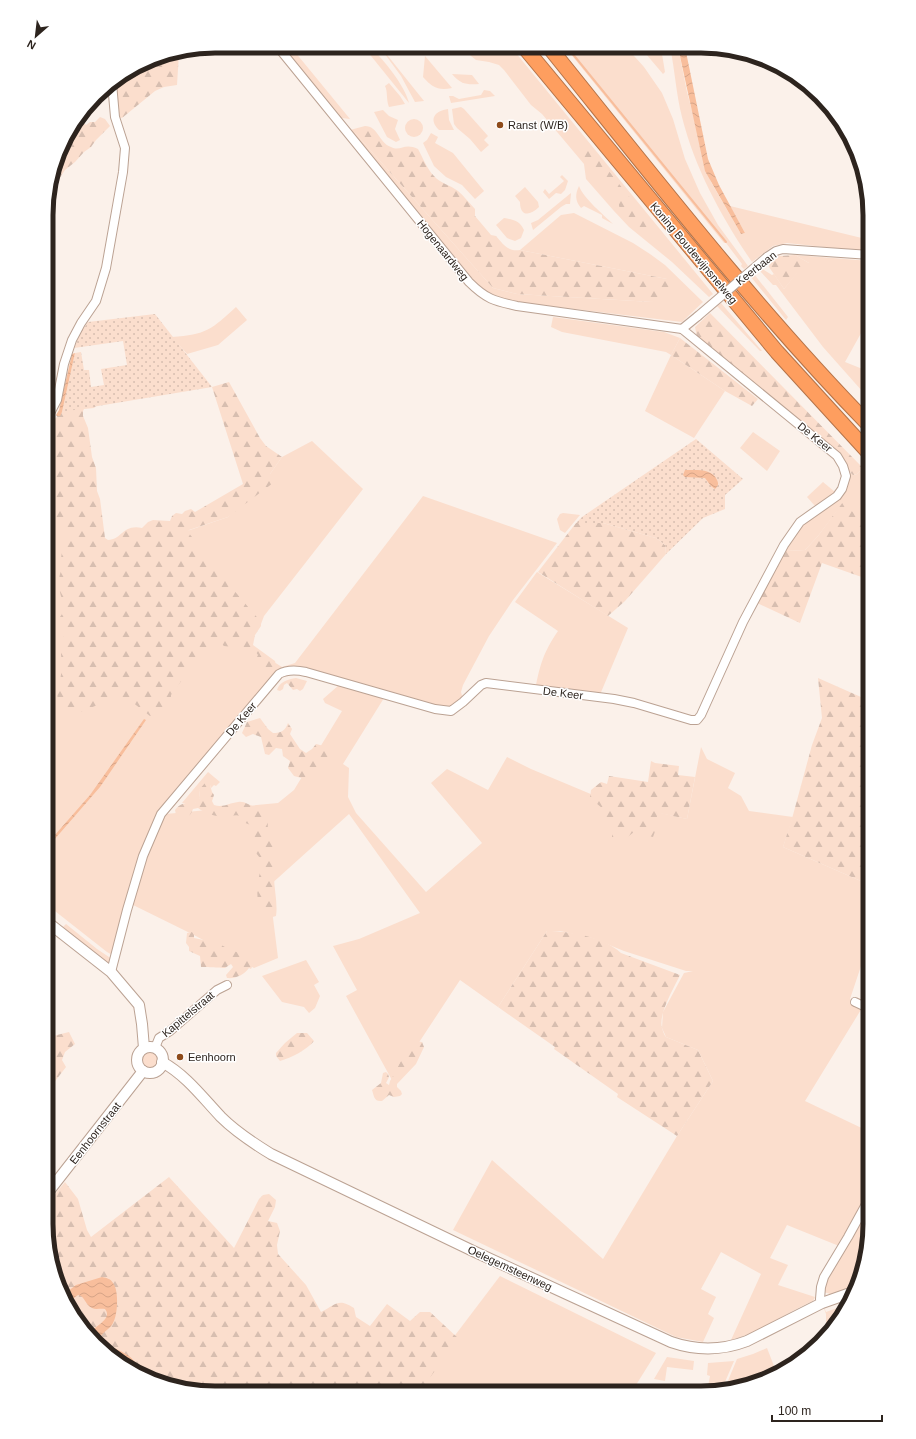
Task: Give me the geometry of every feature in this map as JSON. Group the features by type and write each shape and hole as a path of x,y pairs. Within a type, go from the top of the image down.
{"highway":[{"name":"Koning Boudewijnsnelweg","path":"529,53 777,352 863,446"},
{"name":"Koning Boudewijnsnelweg","path":"554,53 722,260 791,340 863,418"}],"street":[{"name":"Hogenaardweg","path":"283,53 469,282 482,294 496,302 517,306 682,330"},
{"path":"53,407 72,340 81,323 96,301 106,268 123,172 124,148 115,117 113,89"},
{"name":"Keerbaan","path":"682,330 776,251 783,249 863,255"},
{"name":"De Keer","path":"111,972 143,856 161,814 275,678 282,672 292,670 306,672 435,710 451,711 481,685 486,683 614,699 634,703 691,720 697,720 701,716 743,622 784,545 800,522 837,496 842,490 846,476 843,466 837,456 682,330"},
{"path":"53,926 111,972 139,1005 142,1024 150,1048"},
{"name":"Kapittelstraat","path":"150,1048 159,1038 170,1031 216,990 227,985"},
{"path":"855,1002 863,1006"},
{"path":"150,1048 158,1050 161,1054 160,1066 149,1073 143,1071 138,1066 137,1059 139,1052 150,1048"},
{"name":"Oelegemsteenweg","path":"160,1066 188,1082 244,1137 271,1154 466,1247 671,1342 699,1349 715,1349 732,1346 747,1341 822,1303 847,1294"},
{"name":"Eenhoornstraat","path":"53,1186 143,1071"},
{"path":"822,1303 820,1299 824,1277 863,1210"}],"green space":[{"path":"287,53 296,53 350,119 342,118"},
{"path":"369,53 376,53 387,66 403,88 409,103"},
{"path":"384,53 424,101 415,102 401,76"},
{"path":"468,53 516,53 713,294 709,297 672,262 629,227 614,211 586,179 584,164 542,114 531,105 499,65 476,60"},
{"path":"570,53 631,53 644,67 662,93 673,119 685,159 700,193 718,225 748,266 744,269 741,266 742,264 726,243 724,243"},
{"path":"645,53 662,53 665,72 663,74"},
{"path":"671,53 679,53 687,92 711,182 741,234 745,233 730,206 863,238 863,251 787,243 773,246 752,262 720,210 694,155 680,108"},
{"path":"425,56 452,88 443,89 436,87 423,77"},
{"path":"179,57 177,85 164,87 155,91 122,118 119,117 117,105 117,85 153,65"},
{"path":"452,74 472,75 479,84 464,83"},
{"path":"389,83 405,104 389,107 385,86"},
{"path":"484,90 490,91 495,96 451,103 449,96 459,99 481,95"},
{"path":"461,107 488,136 484,140 489,145 481,152 454,124 452,109"},
{"path":"448,109 449,120 454,130 439,130 434,122 434,116 443,110"},
{"path":"383,110 389,116 398,120 395,129 400,140 396,142 387,137 374,112"},
{"path":"100,117 105,119 110,126 91,147 65,170 57,180 65,153 71,141 74,139 74,136 80,125 83,121 86,125 90,122 95,122"},
{"path":"414,119 420,122 423,128 420,134 414,137 408,134 405,128 408,122"},
{"path":"365,126 373,129 387,145 391,147 397,148 409,146 418,149 427,167 434,176 460,193 475,209 475,216 491,235 496,236 509,249 667,279 674,288 670,299 652,302 517,294 493,288 356,134 350,130"},
{"path":"350,130 356,134 493,288 517,294 652,302 667,279 520,250 561,215 574,213 633,243 650,254 665,265 703,302 682,322 508,301 494,296 482,290"},
{"path":"431,133 438,137 435,143 453,153 484,191 475,199 462,185 446,177 434,166 423,143 427,140"},
{"path":"589,146 650,223 646,229 632,223 623,216 619,206 618,191 594,178 588,161 581,154 582,148"},
{"path":"562,175 568,181 565,190 561,194 556,193 549,199 543,192 545,189 549,194 564,181 560,177"},
{"path":"579,186 589,201 613,224 602,218 602,215 584,206 581,208 576,197"},
{"path":"525,187 538,202 539,207 536,210 526,214 520,207 520,202 515,196"},
{"path":"571,193 570,204 566,204 561,207 533,230 531,223 538,220"},
{"path":"504,218 513,220 520,224 524,230 521,238 515,241 507,238 496,225"},
{"path":"795,255 863,260 863,330 845,362 863,369 863,392 823,347 776,285 773,285 759,270 761,268 772,275 774,274 784,289 798,271 809,263"},
{"path":"795,255 809,263 809,270 798,272 784,289 769,267 770,261 779,256"},
{"path":"754,274 788,317 786,320 751,277"},
{"path":"721,303 762,351 760,351 717,306"},
{"path":"236,307 247,320 218,345 187,354 172,337 193,335 208,330 221,321"},
{"path":"710,313 863,468 857,474 853,475 851,473 841,454 697,337 695,327"},
{"path":"155,314 212,387 62,412 75,353 81,352 84,370 89,370 91,387 104,385 101,369 127,365 123,341 74,348 81,332 88,322"},
{"path":"553,317 664,332 680,338 671,355 666,352 562,332 551,327"},
{"path":"680,338 758,399 752,406 725,391 671,355"},
{"path":"671,355 725,391 694,438 645,411"},
{"path":"229,382 260,438 266,446 282,457 270,474 273,483 228,517 189,530 188,532 198,543 198,547 203,549 208,558 211,558 226,581 261,622 261,626 255,635 253,645 275,661 276,666 271,672 264,672 257,666 256,659 258,655 255,651 246,651 243,653 237,651 233,647 224,646 219,642 215,643 208,652 198,660 171,695 171,704 162,712 150,716 127,698 120,698 112,699 78,713 69,715 62,706 57,703 57,694 60,688 62,668 61,654 64,639 62,628 63,623 60,621 62,614 60,604 62,599 59,577 62,568 65,565 61,558 65,537 59,529 62,521 53,516 53,419 56,418 60,412 98,404 94,408 84,409 83,416 88,428 92,457 96,468 97,491 100,499 105,538 108,540 113,539 130,528 142,528 148,522 153,520 170,521 172,516 176,513 182,514 191,509 195,512 243,484 212,387"},
{"path":"753,432 780,451 767,471 740,448"},
{"path":"696,439 743,479 725,495 725,509 703,518 666,554 665,545 656,538 603,523 576,523 582,517"},
{"path":"312,441 363,489 264,616 261,624 207,566 187,531 228,517 270,474 282,457"},
{"path":"863,468 863,522 843,503 818,536 805,550 785,551 794,535 805,522 843,493 848,483 849,472 854,475"},
{"path":"823,482 835,492 815,506 807,497"},
{"path":"423,496 557,543 513,600 489,636 463,685 461,692 463,699 454,707 444,709 284,669 166,814 278,803 294,790 342,711 325,703 323,699 339,685 384,698 343,764 349,768 348,797 356,813 426,892 482,843 431,783 447,769 488,790 507,757 531,769 605,800 687,819 701,747 707,759 735,773 728,788 741,796 749,811 793,817 783,847 863,882 863,960 850,999 852,1003 862,1008 805,1101 863,1129 863,1235 860,1256 850,1287 830,1294 824,1292 822,1303 824,1285 844,1248 787,1225 770,1258 788,1265 778,1285 815,1297 813,1301 752,1333 731,1340 761,1274 721,1252 701,1289 716,1297 708,1314 714,1318 703,1342 676,1337 453,1230 492,1160 603,1259 677,1136 713,1081 698,1050 666,1037 662,1028 663,1012 684,973 693,971 686,971 624,951 592,938 560,931 547,931 498,1007 460,980 393,1082 346,996 357,990 333,946 359,939 420,913 349,814 269,886 278,958 254,968 194,935 131,904 114,956 53,910 53,514 71,518 198,655 216,640 248,643 282,667 295,663"},
{"path":"843,502 863,522 863,578 822,563 800,623 757,603 785,551 805,550 818,536"},
{"path":"560,514 580,515 565,533 560,530 557,519"},
{"path":"576,523 603,523 656,538 665,545 666,554 625,601 608,616 538,572"},
{"path":"537,572 628,628 599,697 535,690 543,659 558,631 515,602"},
{"path":"296,678 307,681 303,689 300,691 297,689 293,690 287,683 284,685 283,689 280,691 277,690 284,681"},
{"path":"818,678 863,698 863,882 783,847 812,745 822,718"},
{"path":"260,718 273,733 282,731 286,728 288,723 292,729 290,734 300,749 306,753 316,744 340,750 339,757 335,761 322,762 312,774 305,779 294,776 288,768 290,761 283,756 282,749 276,748 269,755 265,754 261,737 253,734 246,737 242,733 247,722"},
{"path":"651,761 655,763 679,766 678,775 695,777 687,819 659,813 655,820 657,826 653,837 644,835 639,828 625,839 612,839 612,830 600,818 602,808 590,798 591,790 601,782 607,784 609,776 648,782"},
{"path":"208,772 220,782 211,788 210,785 199,790 200,798 195,803 182,803"},
{"path":"205,783 210,785 214,795 212,801 214,805 220,806 243,802 266,810 268,829 274,846 274,872 277,907 276,916 266,919 258,909 257,885 262,864 256,853 253,840 255,834 253,826 243,822 238,815 225,817 218,816 207,813 198,808 193,809 186,817 176,815 175,810 181,804 195,803 196,800 200,798 199,790"},
{"path":"66,924 112,959 111,962 105,962 62,928"},
{"path":"547,931 566,932 596,939 614,947 621,953 680,975 664,1009 661,1022 662,1028 666,1037 698,1050 713,1081 677,1136 617,1097 618,1094 498,1007"},
{"path":"192,932 194,938 218,943 237,952 245,958 252,960 253,965 251,969 249,968 242,975 227,978 226,975 233,967 231,964 225,968 201,967 200,956 189,951 189,947 186,943 187,933"},
{"path":"306,960 319,982 314,985 320,996 315,1008 309,1013 304,1007 282,1002 262,976"},
{"path":"69,1032 75,1044 65,1052 62,1060 66,1067 53,1084 53,1036"},
{"path":"297,1033 307,1033 314,1041 299,1053 280,1061 276,1056 276,1053"},
{"path":"416,1041 422,1042 424,1047 416,1064 397,1084 397,1087 402,1094 394,1097 389,1095 382,1101 377,1101 372,1090 381,1083 383,1073 386,1072 388,1074 389,1077 386,1083 389,1085 404,1055"},
{"path":"150,1051 157,1054 160,1061 157,1068 150,1071 143,1068 140,1061 143,1054"},
{"path":"169,1177 234,1248 259,1199 263,1195 269,1194 276,1200 275,1207 268,1221 277,1223 280,1231 277,1245 278,1254 306,1285 321,1312 338,1303 344,1303 354,1308 356,1317 370,1326 387,1304 410,1321 420,1312 430,1312 459,1339 424,1386 204,1386 183,1383 153,1374 116,1353 100,1339 80,1314 65,1286 54,1245 53,1197 65,1182 78,1199 87,1230 91,1237"},
{"path":"500,1276 656,1353 635,1386 417,1386"},
{"path":"822,1303 826,1312 840,1307 825,1329 826,1314"},
{"path":"767,1348 776,1368 763,1374 727,1384 737,1359"},
{"path":"667,1357 694,1361 693,1370 667,1367 665,1381 654,1379"},
{"path":"734,1361 724,1385 708,1386 710,1376 707,1375 708,1363"}],"water":[{"path":"679,53 686,53 708,159 719,185 745,233 741,234 705,171"},
{"path":"75,353 62,412 60,416 57,416 56,415 59,410 72,354"},
{"path":"685,470 703,470 711,473 717,480 717,486 715,489 705,478 685,477 683,475"},
{"path":"144,719 146,720 100,787 53,841 53,837 90,795"},
{"path":"102,1277 109,1279 113,1283 116,1291 117,1303 115,1319 110,1327 100,1337 104,1342 133,1359 137,1366 116,1353 100,1339 93,1331 107,1317 107,1313 105,1309 95,1309 90,1307 82,1297 78,1295 72,1299 68,1291 76,1285"}],"waterway":[{"path":"572,53 726,242"}],"place":[{"name":"Ranst (W/B)","path":"500,125"},
{"name":"Eenhoorn","path":"180,1057"}]}
